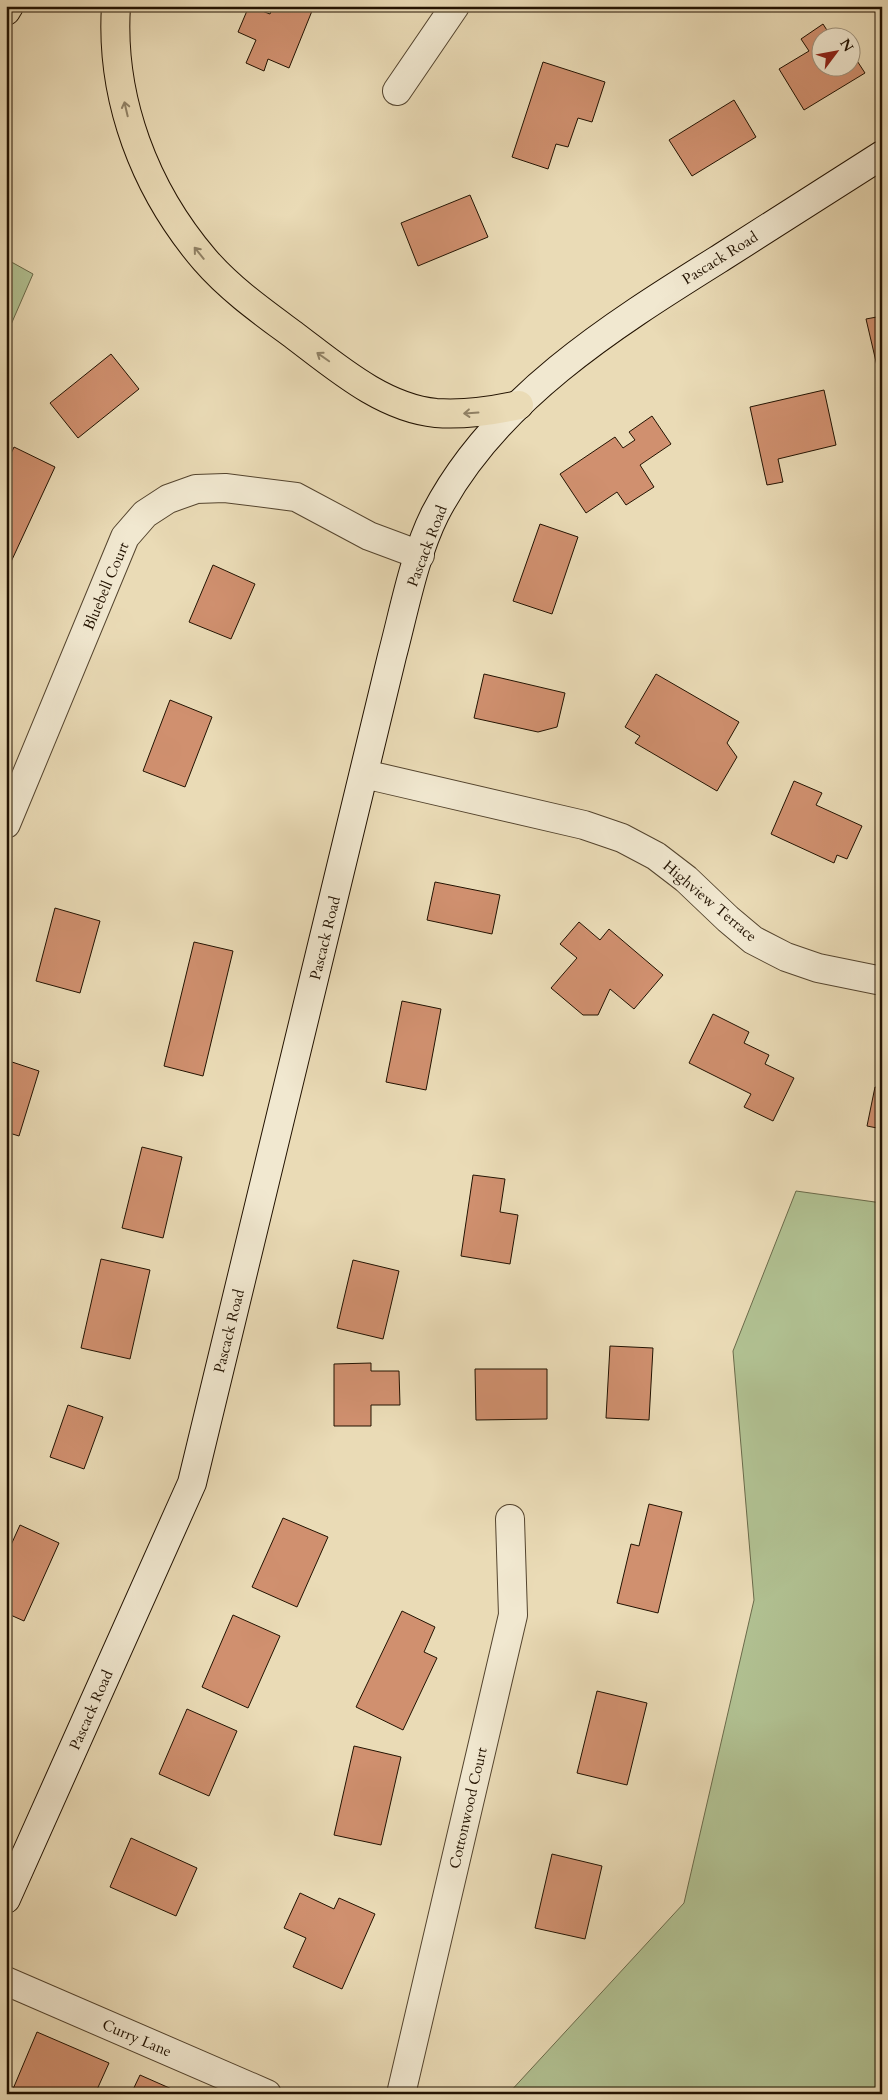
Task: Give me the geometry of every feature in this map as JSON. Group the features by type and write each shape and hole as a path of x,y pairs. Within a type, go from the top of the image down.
{"highway":[{"path":"6,11 9,6"},
{"path":"116,6 114,34 118,74 126,112 139,153 157,192 181,230 206,262 239,293 281,326 357,381 389,399 413,408 436,413 490,411 519,405"}],"street":[{"path":"397,91 456,6"},
{"name":"Pascack Road","path":"6,1899 192,1483 392,656 420,555 435,516 457,478 487,439 519,405 574,357 656,298 882,156"},
{"name":"Bluebell Court","path":"6,824 125,537 145,514 168,499 196,489 225,488 296,497 369,536 420,555"},
{"name":"Highview Terrace","path":"364,774 584,826 622,838 656,856 686,878 728,919 753,940 786,957 818,968 882,981"},
{"name":"Cottonwood Court","path":"401,2094 513,1615 510,1519"},
{"name":"Curry Lane","path":"6,1981 268,2094"}],"green space":[{"path":"6,259 33,274 6,336"},
{"path":"796,1191 882,1203 882,2094 508,2094 684,1903 754,1600 733,1351"}],"building":[{"path":"249,6 270,14 273,6 314,6 289,68 268,59 264,71 246,63 256,40 238,32"},
{"path":"823,24 826,28 817,28"},
{"path":"810,33 810,78 857,78 804,110 779,69 809,51 801,39"},
{"path":"543,62 605,82 592,122 578,118 568,147 556,144 548,169 512,157"},
{"path":"860,65 865,73 860,76"},
{"path":"734,100 756,137 692,176 669,140"},
{"path":"470,195 488,237 418,266 401,223"},
{"path":"882,316 882,383 881,383 866,319"},
{"path":"111,354 139,389 78,438 50,403"},
{"path":"824,390 836,445 778,459 783,482 767,485 750,407"},
{"path":"652,416 671,444 640,465 654,487 626,505 617,492 586,513 560,474 615,437 623,448 635,440 629,432"},
{"path":"14,447 55,467 10,564 6,562 6,464"},
{"path":"540,524 578,537 552,614 513,601"},
{"path":"213,565 255,584 231,639 189,622"},
{"path":"484,674 565,693 557,727 538,732 474,718"},
{"path":"656,674 739,722 727,743 737,757 717,791 635,743 640,736 625,727"},
{"path":"170,700 212,717 185,787 143,771"},
{"path":"794,781 822,793 816,805 862,826 847,859 837,855 834,863 771,834"},
{"path":"435,882 500,895 492,934 427,920"},
{"path":"55,908 100,921 80,993 36,981"},
{"path":"579,922 600,940 609,929 663,975 634,1009 610,989 598,1015 583,1015 551,988 577,958 560,944"},
{"path":"194,942 233,951 203,1076 164,1066"},
{"path":"402,1001 441,1009 426,1090 386,1082"},
{"path":"713,1014 749,1032 744,1043 769,1055 765,1064 794,1078 773,1121 744,1107 751,1094 689,1063"},
{"path":"6,1060 39,1071 19,1136 6,1132"},
{"path":"875,1087 882,1089 882,1129 867,1126"},
{"path":"142,1147 182,1157 163,1238 122,1228"},
{"path":"473,1175 505,1179 500,1212 518,1215 510,1264 461,1256"},
{"path":"101,1259 150,1270 130,1359 81,1348"},
{"path":"353,1260 399,1271 383,1339 337,1328"},
{"path":"610,1346 653,1348 649,1420 606,1418"},
{"path":"371,1363 371,1371 399,1371 400,1405 371,1405 371,1426 334,1426 334,1364"},
{"path":"475,1369 547,1369 547,1419 476,1420"},
{"path":"68,1405 103,1417 84,1469 50,1457"},
{"path":"649,1504 682,1512 658,1613 617,1603 631,1544 639,1546"},
{"path":"283,1518 328,1537 297,1607 252,1587"},
{"path":"20,1525 59,1543 24,1621 6,1613 6,1556"},
{"path":"402,1611 435,1627 424,1652 437,1658 403,1730 356,1707"},
{"path":"233,1615 280,1636 248,1708 202,1687"},
{"path":"597,1691 647,1703 627,1785 577,1773"},
{"path":"187,1709 237,1731 209,1796 159,1774"},
{"path":"354,1746 401,1757 381,1845 334,1835"},
{"path":"131,1838 197,1868 176,1916 110,1887"},
{"path":"552,1854 602,1866 585,1939 535,1928"},
{"path":"300,1893 334,1909 339,1898 375,1914 342,1989 293,1967 306,1938 284,1928"},
{"path":"37,2032 109,2063 95,2094 25,2094 13,2089"},
{"path":"140,2075 183,2094 131,2094"}]}
